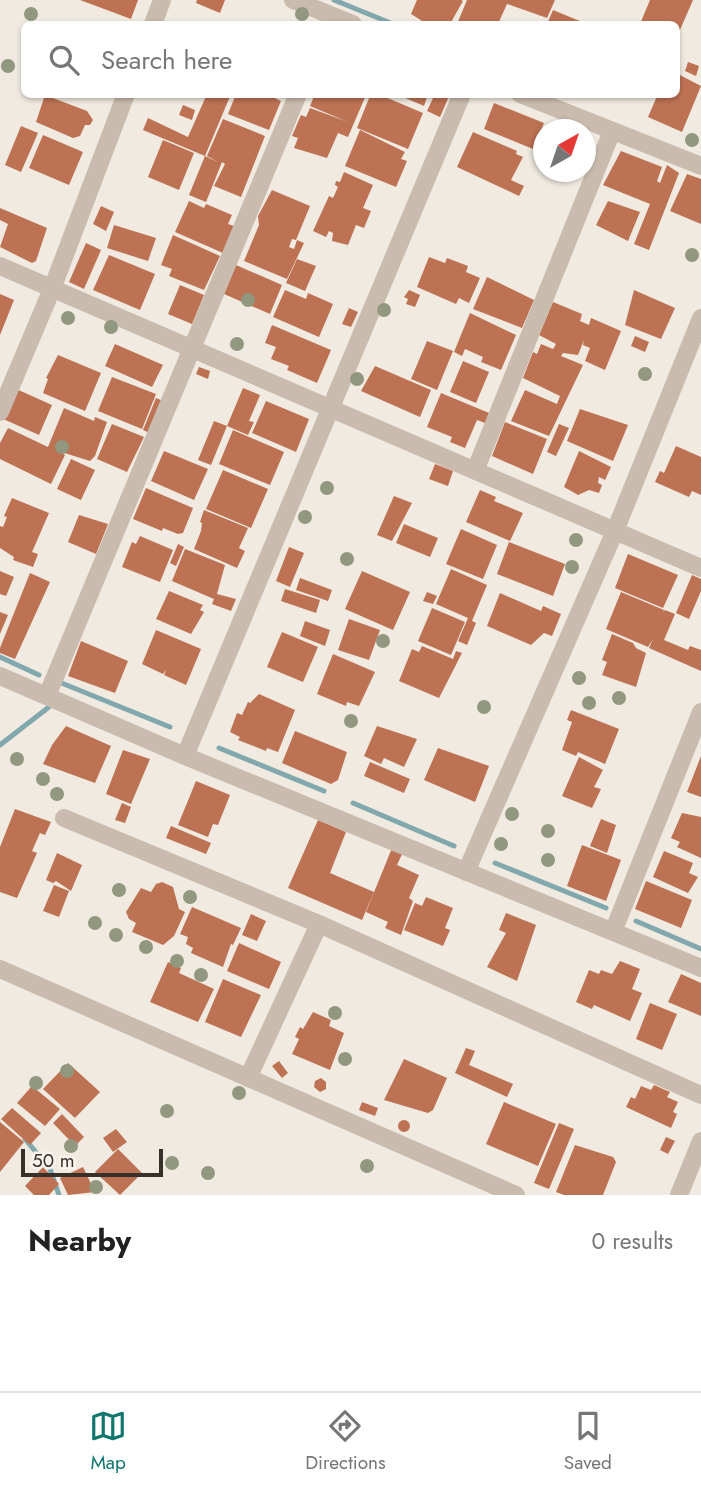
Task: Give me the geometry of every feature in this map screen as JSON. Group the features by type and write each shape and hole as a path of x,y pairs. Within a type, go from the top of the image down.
{"street":[{"path":"154,21 162,0"},
{"path":"293,0 329,20"},
{"path":"0,412 52,289 124,98"},
{"path":"47,696 296,98"},
{"path":"185,756 332,409 459,98"},
{"path":"530,98 701,166"},
{"path":"475,471 612,131"},
{"path":"0,266 701,568"},
{"path":"466,872 615,531 701,318"},
{"path":"0,676 185,756 701,968"},
{"path":"613,932 701,712"},
{"path":"64,818 319,924 701,1095"},
{"path":"248,1078 319,924"},
{"path":"0,969 516,1195"},
{"path":"679,1195 701,1142"}],"building":[{"path":"80,0 138,0 131,19"},
{"path":"197,0 225,0 220,13 196,3"},
{"path":"417,0 463,1 452,21 422,21 411,14"},
{"path":"467,0 555,0 547,18 507,4 499,21 458,21"},
{"path":"650,0 693,0 680,30 680,21 641,21"},
{"path":"553,10 580,21 548,21"},
{"path":"688,62 699,66 696,76 685,71"},
{"path":"680,75 701,86 682,132 648,117 656,98 680,98"},
{"path":"44,98 53,98 87,111 93,120 90,125 85,125 80,136 73,138 36,122"},
{"path":"205,98 229,98 205,156 143,130 148,118 188,137"},
{"path":"234,98 275,98 281,101 269,130 228,114"},
{"path":"313,98 365,98 348,137 338,133 327,158 294,148 298,138 292,136 301,115 306,117 310,108 348,122 310,106"},
{"path":"369,98 387,98 423,113 408,149 357,128"},
{"path":"405,98 427,98 424,106"},
{"path":"433,98 448,98 440,117 427,111"},
{"path":"494,103 534,119 533,149 484,129"},
{"path":"183,105 195,110 192,120 179,115"},
{"path":"223,119 265,136 241,197 214,186 225,164 222,162 206,202 189,195 205,156 218,162 207,156"},
{"path":"21,126 38,133 21,172 5,165"},
{"path":"360,130 405,152 401,159 407,161 396,187 345,166"},
{"path":"473,132 517,151 516,154 523,157 511,180 524,186 519,196 457,167"},
{"path":"43,135 83,152 69,185 29,168"},
{"path":"163,140 194,153 179,190 148,177"},
{"path":"621,151 662,167 657,181 660,183 667,165 679,173 649,250 634,244 650,204 603,185"},
{"path":"344,172 373,185 363,208 371,211 364,228 356,225 348,245 332,241 333,233 329,231 326,237 313,231 329,196 333,198 338,187 335,185 336,181 340,182"},
{"path":"687,174 701,179 701,224 670,211"},
{"path":"272,190 310,206 296,240 292,239 289,247 294,249 297,240 304,243 287,279 244,261 259,225 258,216"},
{"path":"189,201 204,208 206,204 232,215 228,224 234,226 223,253 175,232"},
{"path":"608,201 640,212 628,241 596,225"},
{"path":"101,206 114,212 106,231 93,224"},
{"path":"0,208 47,228 36,261 32,263 0,247 8,224 0,220"},
{"path":"114,225 156,238 148,261 107,248"},
{"path":"173,235 220,256 204,290 169,276 172,269 161,265"},
{"path":"86,243 101,250 84,289 69,282"},
{"path":"109,255 155,274 140,310 93,290"},
{"path":"429,257 445,263 447,258 468,266 466,272 480,278 469,303 459,298 456,304 417,287"},
{"path":"297,259 316,266 305,291 286,283"},
{"path":"236,265 282,285 270,314 224,294"},
{"path":"487,277 534,300 522,328 473,309"},
{"path":"180,285 204,295 192,324 168,314"},
{"path":"285,290 306,299 308,293 333,304 319,337 273,317"},
{"path":"409,290 420,295 415,307 406,304 408,299 404,297"},
{"path":"634,290 675,308 661,339 625,325"},
{"path":"0,294 14,300 0,335"},
{"path":"553,302 582,314 580,321 589,325 591,318 621,331 605,370 585,361 590,348 583,345 584,340 578,355 563,353 561,356 583,365 549,436 511,421 525,390 557,404 560,396 523,378 533,352 537,354 541,344 553,349 556,344 539,335"},
{"path":"349,308 358,312 351,327 342,324"},
{"path":"470,313 516,335 501,370 481,362 483,357 465,349 462,356 454,352"},
{"path":"272,325 331,350 317,383 287,370 289,366 271,359 276,347 265,343"},
{"path":"635,336 649,342 645,352 631,346"},
{"path":"427,341 453,351 437,390 411,379"},
{"path":"115,344 163,365 152,387 105,366"},
{"path":"58,355 101,373 85,411 43,393 48,379 46,378"},
{"path":"463,361 489,372 476,403 450,392"},
{"path":"375,366 431,390 420,417 361,391"},
{"path":"199,367 210,371 208,379 196,374"},
{"path":"112,377 156,394 142,429 98,411"},
{"path":"14,388 52,405 39,435 1,418"},
{"path":"243,388 260,395 249,421 254,422 248,435 227,426"},
{"path":"441,393 489,413 485,423 477,420 465,448 450,442 452,437 427,427"},
{"path":"156,398 163,401 150,433 143,430"},
{"path":"266,401 309,419 296,452 252,433"},
{"path":"64,408 94,421 95,417 107,422 95,456 90,461 58,451 65,455 51,484 0,459 0,443 8,428 48,447"},
{"path":"580,409 628,425 613,461 567,441"},
{"path":"214,421 227,426 211,465 198,460"},
{"path":"505,422 547,439 533,474 492,456"},
{"path":"112,424 144,437 127,472 97,459"},
{"path":"559,424 569,428 556,456 547,452"},
{"path":"233,430 284,452 270,485 219,464"},
{"path":"676,446 701,457 701,495 692,491 689,497 655,482 660,471 664,473"},
{"path":"164,451 208,469 194,500 151,481"},
{"path":"579,451 611,467 605,480 599,477 598,483 602,485 599,493 589,490 578,495 564,487"},
{"path":"71,459 95,470 81,500 57,489"},
{"path":"435,464 453,471 448,486 429,479"},
{"path":"223,470 268,489 251,528 206,509"},
{"path":"146,488 193,508 183,533 178,534 163,528 162,531 133,519"},
{"path":"480,490 496,497 494,501 523,513 510,541 466,522"},
{"path":"394,496 412,503 392,541 377,535"},
{"path":"12,498 49,513 32,552 38,554 33,567 13,560 14,557 0,548 0,526 3,527 7,517 4,516"},
{"path":"204,510 248,528 239,548 245,551 237,568 194,549 201,531 200,522"},
{"path":"79,515 108,524 96,554 68,542"},
{"path":"404,524 438,538 430,557 396,543"},
{"path":"461,529 497,545 483,579 446,564"},
{"path":"140,536 173,550 160,582 122,567 132,542 136,544"},
{"path":"509,542 565,564 553,596 497,574"},
{"path":"178,544 184,547 176,566 170,563"},
{"path":"289,547 304,553 290,587 276,581"},
{"path":"185,549 225,565 217,594 236,599 231,611 212,604 214,599 172,581"},
{"path":"628,554 678,575 663,608 615,588"},
{"path":"451,569 487,585 472,621 476,623 467,645 458,641 468,618 436,604"},
{"path":"0,571 14,577 6,596 0,594"},
{"path":"362,571 410,592 393,630 345,609"},
{"path":"30,573 50,582 15,659 0,653 0,648"},
{"path":"692,575 701,579 701,591 689,619 676,613"},
{"path":"300,578 332,590 328,601 296,590"},
{"path":"285,589 320,600 316,613 281,601"},
{"path":"169,591 203,605 200,610 204,612 191,634 156,619"},
{"path":"427,592 437,596 433,604 423,601"},
{"path":"621,592 664,610 663,612 665,610 675,614 664,640 688,650 690,646 701,650 701,671 649,648 653,639 648,647 606,629"},
{"path":"500,593 541,611 543,606 561,614 552,636 544,633 531,645 487,626"},
{"path":"432,608 465,622 451,655 418,641"},
{"path":"0,612 8,615 0,634"},
{"path":"349,619 380,630 369,660 338,650"},
{"path":"305,621 330,630 325,646 300,636"},
{"path":"156,630 201,649 186,685 164,675 166,670 163,674 142,664"},
{"path":"282,632 318,647 303,682 267,667"},
{"path":"612,634 633,643 636,648 646,653 636,687 602,675 607,662 602,660"},
{"path":"81,641 128,661 115,693 68,676"},
{"path":"422,646 453,659 456,651 462,653 439,698 399,681 412,649 419,652"},
{"path":"333,654 375,672 359,706 347,702 346,706 317,694"},
{"path":"259,694 295,710 278,752 267,748 266,751 238,740 240,737 230,732 237,713 242,715 248,702"},
{"path":"571,710 619,729 605,764 578,752 576,756 562,750 572,722 567,720"},
{"path":"66,726 111,746 95,783 43,764 52,745"},
{"path":"377,726 417,739 404,767 384,758 381,764 364,756"},
{"path":"295,731 347,752 338,780 331,784 282,763"},
{"path":"438,748 489,766 475,802 424,780"},
{"path":"123,750 150,759 131,804 106,794"},
{"path":"701,756 701,797 687,792"},
{"path":"579,757 603,770 594,787 601,789 592,808 562,796"},
{"path":"370,762 410,779 404,793 364,776"},
{"path":"196,781 230,795 218,825 213,824 208,837 178,825"},
{"path":"122,803 131,807 125,823 115,820"},
{"path":"15,809 51,822 45,835 40,833 32,851 37,853 17,898 0,892 0,847"},
{"path":"682,813 701,817 701,858 677,847 680,842 671,838"},
{"path":"601,819 616,825 607,853 590,846"},
{"path":"318,820 346,832 330,873 374,892 362,920 288,888"},
{"path":"171,826 211,843 206,854 166,838"},
{"path":"582,845 621,860 606,901 567,886"},
{"path":"392,848 403,852 397,865 419,875 409,898 413,901 401,935 385,928 388,922 366,912"},
{"path":"664,851 693,863 689,873 698,877 688,893 653,877"},
{"path":"57,853 82,865 71,891 56,881 53,883 46,880"},
{"path":"646,881 692,900 681,928 635,909"},
{"path":"162,882 173,887 179,909 185,912 174,936 163,945 132,932 136,923 129,919 126,912 141,888 151,892 156,884"},
{"path":"54,885 69,891 59,917 43,911"},
{"path":"426,897 453,908 445,928 450,930 443,946 404,930 415,903 422,906"},
{"path":"192,907 241,928 233,945 231,944 223,967 191,953 193,948 186,944 188,937 180,934"},
{"path":"506,913 536,925 517,981 487,967 506,933 499,930"},
{"path":"251,914 266,921 257,941 242,935"},
{"path":"239,943 281,962 269,989 227,971"},
{"path":"620,961 640,969 632,989 642,993 630,1021 594,1005 592,1009 576,1002 589,970 599,974 601,970 612,974"},
{"path":"168,962 181,968 179,973 214,989 198,1022 150,1002"},
{"path":"681,974 701,983 701,1016 668,1002"},
{"path":"223,979 261,995 241,1037 205,1022"},
{"path":"650,1003 677,1014 662,1050 636,1039"},
{"path":"313,1012 331,1020 329,1026 344,1033 330,1070 292,1054 299,1039 295,1037 300,1027 303,1029"},
{"path":"466,1048 475,1051 469,1065 513,1084 507,1097 455,1073"},
{"path":"404,1059 447,1078 433,1110 428,1113 384,1100"},
{"path":"279,1061 288,1073 282,1078 272,1066"},
{"path":"68,1063 100,1092 75,1118 43,1089"},
{"path":"321,1078 326,1082 326,1089 320,1092 314,1087 315,1081"},
{"path":"654,1085 670,1092 667,1097 678,1102 673,1112 677,1114 671,1128 626,1107 631,1097 635,1099 641,1086 651,1090"},
{"path":"32,1086 60,1109 45,1126 17,1103"},
{"path":"362,1102 378,1108 375,1116 359,1110"},
{"path":"504,1102 556,1124 538,1166 486,1144"},
{"path":"12,1108 41,1133 30,1145 1,1119"},
{"path":"62,1114 84,1137 75,1146 53,1123"},
{"path":"404,1120 410,1126 404,1132 398,1126"},
{"path":"0,1122 24,1142 0,1172"},
{"path":"559,1123 574,1129 549,1189 534,1183"},
{"path":"116,1129 127,1142 113,1152 103,1138"},
{"path":"666,1137 675,1141 668,1154 660,1150"},
{"path":"575,1145 613,1157 616,1162 603,1195 564,1195 556,1192"},
{"path":"118,1149 142,1173 120,1195 95,1172"},
{"path":"43,1167 59,1184 49,1195 34,1195 25,1186"},
{"path":"83,1167 95,1192 68,1195 60,1178"}],"waterway":[{"path":"334,0 386,21"},
{"path":"0,657 39,675"},
{"path":"59,682 170,727"},
{"path":"0,745 49,707"},
{"path":"219,748 324,791"},
{"path":"353,803 454,846"},
{"path":"495,863 606,908"},
{"path":"636,921 701,949"},
{"path":"25,1139 50,1169 59,1195"}]}
